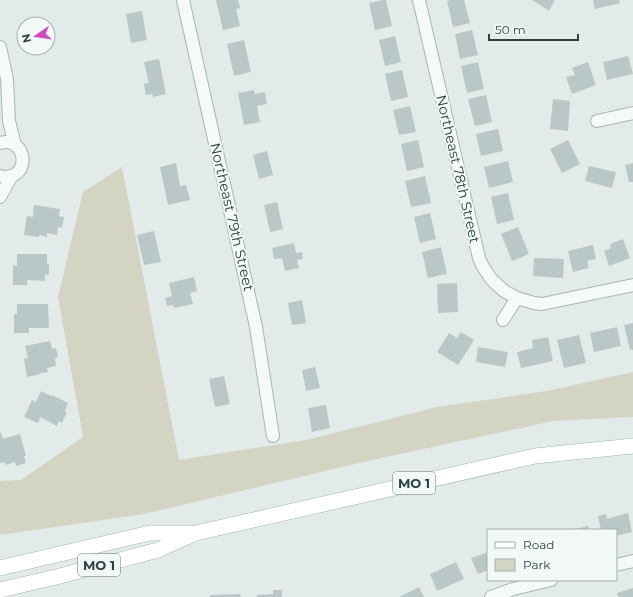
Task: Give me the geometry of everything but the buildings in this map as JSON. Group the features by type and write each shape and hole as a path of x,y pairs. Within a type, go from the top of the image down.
{"main road":[{"name":"MO 1","path":"0,590 158,550 196,533 535,456 633,446"},
{"name":"MO 1","path":"0,568 150,533 196,533"}],"street":[{"name":"Northeast 79th Street","path":"183,0 255,321 273,436"},
{"name":"Northeast 78th Street","path":"418,0 479,258 491,279 504,291 517,298 526,302 542,304 633,285"},
{"path":"0,47 7,79 9,121 6,144 19,148 23,159 20,170 16,174 5,177 0,193"},
{"path":"597,120 633,113"},
{"path":"503,320 517,298"},
{"path":"617,565 633,561"},
{"path":"492,597 513,588 546,581"}],"green space":[{"path":"122,167 179,460 306,440 437,407 547,391 633,372 633,417 553,421 363,462 144,514 0,535 0,481 21,480 83,437 58,297 83,192"}]}
